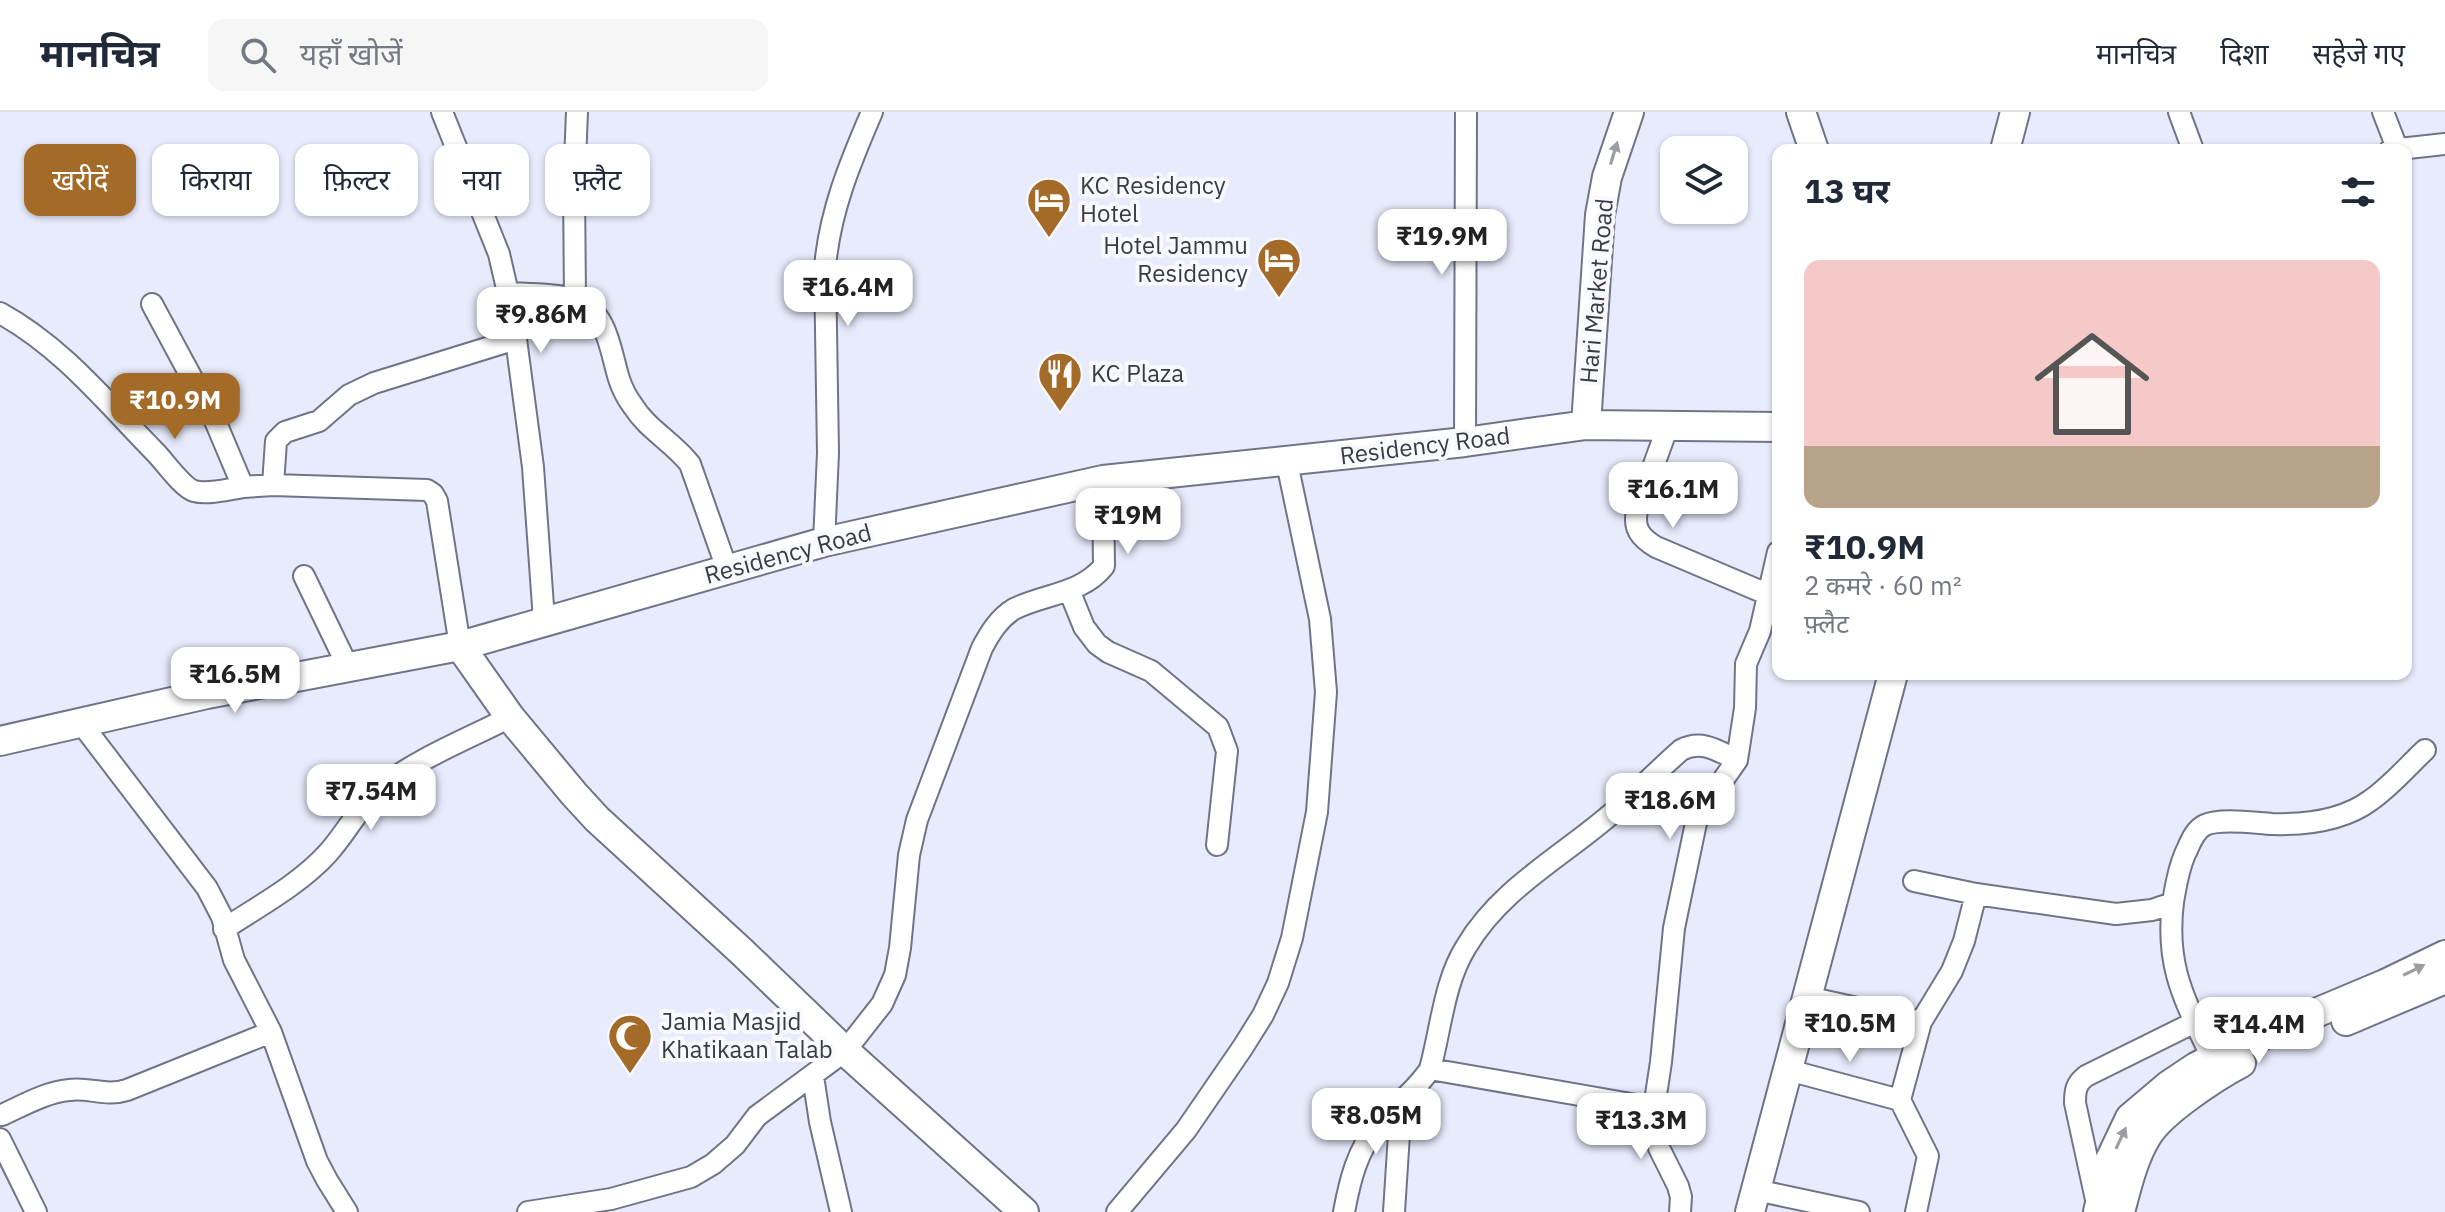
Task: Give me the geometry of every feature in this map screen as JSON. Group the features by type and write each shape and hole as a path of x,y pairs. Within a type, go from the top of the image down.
{"street":[{"path":"442,112 499,254 508,293 533,467 544,620"},
{"path":"575,299 577,112"},
{"path":"824,542 828,453 825,267 828,237 849,165 872,112"},
{"path":"1465,442 1466,112"},
{"name":"Hari Market Road","path":"1586,425 1600,215 1607,177 1629,112"},
{"path":"1801,112 1812,144"},
{"path":"2007,144 2015,112"},
{"path":"2179,112 2191,144"},
{"path":"2383,112 2393,144"},
{"path":"2412,147 2445,144"},
{"path":"508,293 575,299 591,309 602,322 620,383 640,418 690,464 727,569"},
{"path":"152,304 216,423 243,487"},
{"path":"0,313 60,354 187,487 198,492 273,485 402,488 427,490 433,494 437,501 460,646 510,717 597,819 845,1051 1024,1212"},
{"path":"273,485 276,441 285,432 319,421 349,395 374,383 516,339"},
{"name":"Residency Road","path":"0,741 207,694 460,646 824,542 1103,480 1287,463 1586,425 1772,427"},
{"path":"1668,426 1637,511 1635,522 1638,533 1656,547 1767,594"},
{"path":"1117,1212 1186,1130 1243,1047 1278,983 1292,938 1317,812 1326,692 1320,619 1287,463"},
{"path":"528,1212 611,1206 691,1177 713,1164 735,1145 757,1116 780,1097 845,1051 882,1004 895,975 909,855 917,820 982,648 994,626 1013,610 1069,590 1091,579 1104,566 1103,480"},
{"path":"1680,1212 1678,1186 1659,1148 1654,1108 1674,928 1696,823 1737,760 1745,708 1746,664 1760,631 1772,575"},
{"path":"304,576 348,667"},
{"path":"1069,590 1084,627 1097,644 1151,671 1218,727 1227,751 1217,845"},
{"path":"1859,1212 1753,1201 1891,680"},
{"path":"224,929 317,864 363,804 383,786 404,771 510,717"},
{"path":"81,723 216,904 234,960 271,1032 317,1161 347,1212"},
{"path":"1344,1212 1350,1178 1362,1147 1430,1069 1452,975 1465,947 1487,917 1542,866 1602,822 1681,750 1697,744 1705,745 1737,760"},
{"path":"2212,1058 2175,973 2171,951 2176,877 2190,842 2202,827 2220,822 2286,824 2317,821 2358,808 2425,750"},
{"path":"1914,881 1976,894 2116,914 2142,912 2173,903"},
{"path":"1916,1212 1928,1156 1900,1100 1921,1022 1952,971 1964,941 1976,894"},
{"path":"2105,1211 2109,1162 2130,1118 2169,1085 2230,1049 2385,984 2445,955"},
{"path":"2105,1211 2131,1170 2148,1133 2184,1099 2238,1065 2445,979"},
{"path":"1807,997 1921,1022"},
{"path":"2105,1211 2075,1103 2078,1082 2195,1022"},
{"path":"1,1115 70,1089 106,1094 127,1090 271,1032"},
{"path":"1430,1069 1654,1108"},
{"path":"1788,1070 1900,1100"},
{"path":"813,1076 820,1122 841,1212"},
{"path":"1394,1212 1401,1103"},
{"path":"0,1139 9,1183 36,1212"}],"place":[{"name":"KC Residency Hotel","path":"1049,239"},
{"name":"Hotel Jammu Residency","path":"1279,299"},
{"name":"KC Plaza","path":"1060,413"},
{"name":"Jamia Masjid Khatikaan Talab","path":"630,1075"}]}
